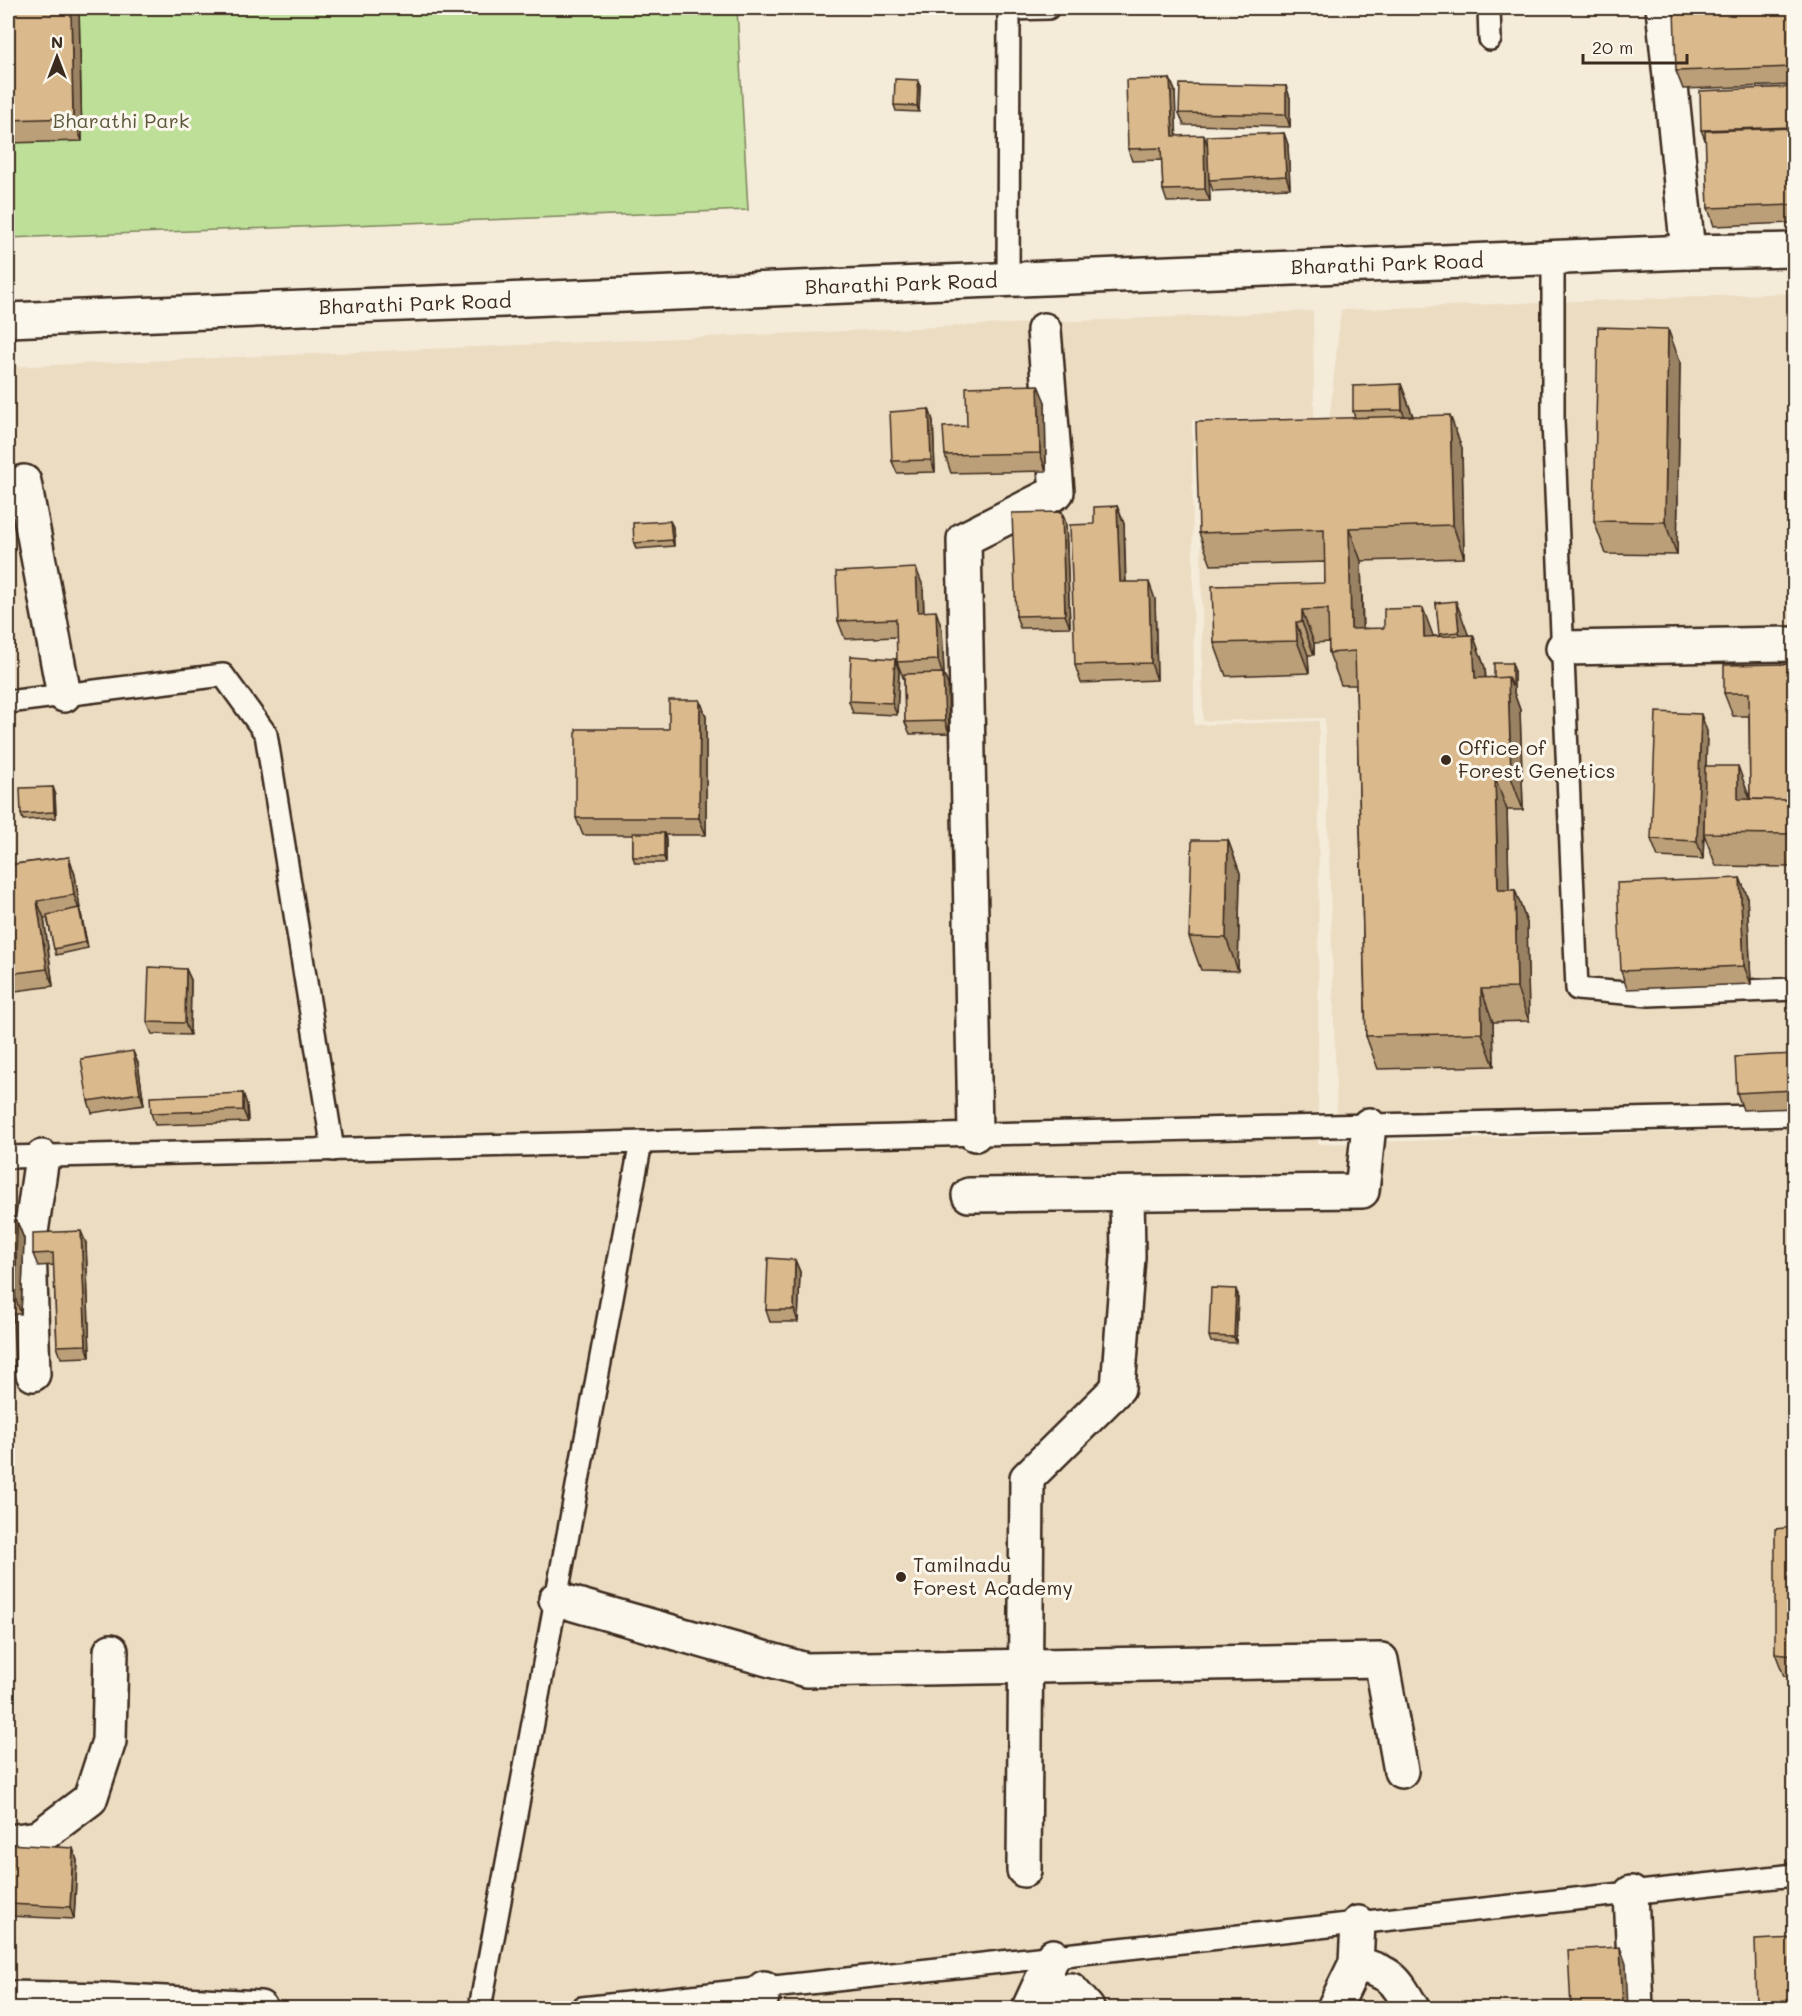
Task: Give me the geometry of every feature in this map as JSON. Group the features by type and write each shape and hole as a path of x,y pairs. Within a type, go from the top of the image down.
{"street":[{"path":"1663,8 1688,252"},
{"name":"Bharathi Park Road","path":"8,320 1688,252 1794,250"},
{"path":"975,1134 964,539 1057,492 1044,330"},
{"path":"24,482 64,695"},
{"path":"1563,648 1794,644"},
{"path":"969,1196 1362,1191 1369,1125"},
{"path":"33,1374 29,1246 42,1157"},
{"path":"1024,1870 1027,1479 1118,1388 1128,1257 1127,1194"},
{"path":"556,1599 806,1670 1382,1660 1401,1771"},
{"path":"8,1842 38,1838 90,1799 109,1741 111,1651"},
{"path":"1631,1893 1636,2008"},
{"path":"1334,2008 1356,1963 1358,1923"},
{"path":"1034,2000 1053,1956"},
{"path":"1356,1963 1388,1974 1400,1986 1412,2008"},
{"path":"1034,2000 1071,1990 1086,2008"},
{"path":"8,1998 260,2008"}],"lane":[{"path":"1008,280 1009,8 1048,8"},
{"path":"1488,8 1490,39"},
{"path":"1553,258 1553,421 1577,989 1649,995 1794,989"},
{"path":"8,702 224,675 266,734 333,1150"},
{"path":"8,1157 1794,1115"},
{"path":"480,2008 642,1142"},
{"path":"582,2008 762,1998 1053,1956 1794,1875"}],"shaded area":[{"path":"1794,293 1794,1107 1337,1118 1325,718 1203,721 1200,428 1329,424 1341,310"},
{"name":"Tamilnadu Forest Academy","path":"1313,311 1314,418 1192,420 1194,725 1319,721 1318,1144 1794,1128 1794,2008 8,2008 8,367"}],"green space":[{"name":"Bharathi Park","path":"8,8 737,8 748,210 8,238"}],"building":[{"path":"8,8 71,8 73,118 8,120"},
{"path":"1794,8 1794,67 1676,71 1674,9"},
{"path":"895,79 918,80 917,106 894,105"},
{"path":"1170,79 1173,136 1204,135 1205,189 1163,190 1161,148 1128,149 1126,80"},
{"path":"1180,84 1286,86 1286,115 1179,113"},
{"path":"1794,87 1794,127 1701,130 1700,91"},
{"path":"1794,128 1794,205 1708,208 1705,131"},
{"path":"1284,133 1286,176 1209,180 1207,136"},
{"path":"1598,327 1668,329 1665,522 1594,521"},
{"path":"1401,384 1402,410 1353,411 1353,386"},
{"path":"1038,385 1040,453 945,455 943,427 967,426 966,387"},
{"path":"929,409 931,460 892,461 890,412"},
{"name":"Office of Forest Genetics","path":"1450,415 1453,525 1349,528 1351,629 1384,628 1384,609 1423,608 1424,637 1473,635 1475,678 1508,677 1511,777 1495,777 1498,890 1515,890 1517,988 1481,989 1482,1033 1366,1036 1355,651 1329,653 1328,609 1302,610 1302,622 1296,622 1297,641 1214,643 1212,586 1325,583 1324,529 1199,533 1196,422"},
{"path":"1117,506 1120,582 1149,582 1151,663 1075,665 1070,525 1094,524 1094,507"},
{"path":"1062,512 1065,615 1016,616 1012,513"},
{"path":"670,521 672,540 634,543 633,523"},
{"path":"916,568 918,612 936,611 938,660 897,662 896,619 838,621 836,572"},
{"path":"1456,601 1459,632 1439,634 1436,603"},
{"path":"851,656 895,659 892,703 849,701"},
{"path":"1494,663 1512,663 1512,687 1508,677 1494,678"},
{"path":"1794,664 1794,804 1792,800 1750,799 1749,693 1724,693 1724,665"},
{"path":"943,673 945,721 905,722 904,674"},
{"path":"669,700 700,700 699,818 576,818 576,729 669,729"},
{"path":"1656,712 1701,714 1697,841 1651,839"},
{"path":"1705,766 1738,766 1738,799 1792,800 1792,834 1704,833"},
{"path":"53,787 54,812 21,814 20,788"},
{"path":"633,833 664,833 664,857 633,857"},
{"path":"1192,840 1228,840 1226,938 1189,937"},
{"path":"69,857 74,895 37,901 47,969 8,974 8,865"},
{"path":"1740,878 1744,966 1621,971 1617,883"},
{"path":"79,908 86,942 54,949 47,915"},
{"path":"149,967 186,969 185,1023 147,1022"},
{"path":"133,1051 140,1093 88,1101 81,1059"},
{"path":"1794,1054 1794,1090 1737,1093 1735,1057"},
{"path":"243,1093 243,1110 151,1113 150,1097"},
{"path":"8,1221 17,1221 15,1297 8,1297"},
{"path":"81,1231 86,1345 57,1346 53,1253 33,1254 33,1233"},
{"path":"768,1258 795,1260 794,1310 766,1310"},
{"path":"1211,1288 1236,1289 1234,1337 1209,1336"},
{"path":"1794,1527 1794,1655 1775,1653 1775,1529"},
{"path":"8,1844 73,1848 70,1907 8,1904"},
{"path":"1794,1938 1794,2003 1757,2005 1755,1940"},
{"path":"1620,1947 1623,2008 1571,2008 1568,1950"}],"place":[{"name":"Office of Forest Genetics","path":"1446,760"},
{"name":"Tamilnadu Forest Academy","path":"901,1577"}]}
